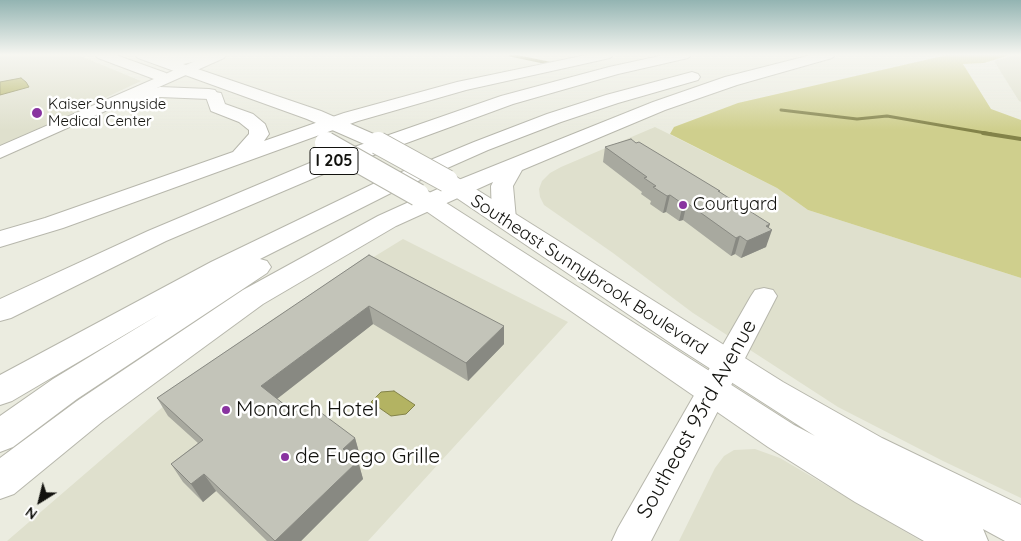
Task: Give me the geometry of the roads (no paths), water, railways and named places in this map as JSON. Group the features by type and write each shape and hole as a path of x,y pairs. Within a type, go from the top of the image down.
{"main road":[{"name":"Southeast Sunnybrook Boulevard","path":"173,80 281,122 375,168 504,218 719,378 822,461 966,541"},
{"name":"Southeast Sunnybrook Boulevard","path":"213,80 354,131 404,156 438,191 719,378 869,450 1021,527"},
{"path":"0,239 54,222 333,123 489,80"},
{"name":"I 205","path":"0,310 157,236 325,165 507,100 578,80"},
{"name":"I 205","path":"0,391 221,268 383,188 481,146 612,99 682,80"},
{"path":"0,481 104,401 253,297 438,191 514,165 659,106 735,80"},
{"path":"109,105 160,92 212,96 217,107 246,118 258,128 259,134 240,155"},
{"path":"504,218 502,186 514,165"},
{"path":"0,436 65,389 383,188"},
{"path":"0,251 54,222"}],"street":[{"path":"0,153 162,80"},
{"name":"Southeast 93rd Avenue","path":"631,541 764,296"}],"waterway":[{"path":"781,110 857,119 887,116 991,134"},
{"path":"983,133 1021,139"}],"place":[{"name":"Kaiser Sunnyside Medical Center","path":"37,113"},
{"name":"Courtyard","path":"683,205"},
{"name":"Monarch Hotel","path":"226,410"},
{"name":"de Fuego Grille","path":"285,457"}]}
